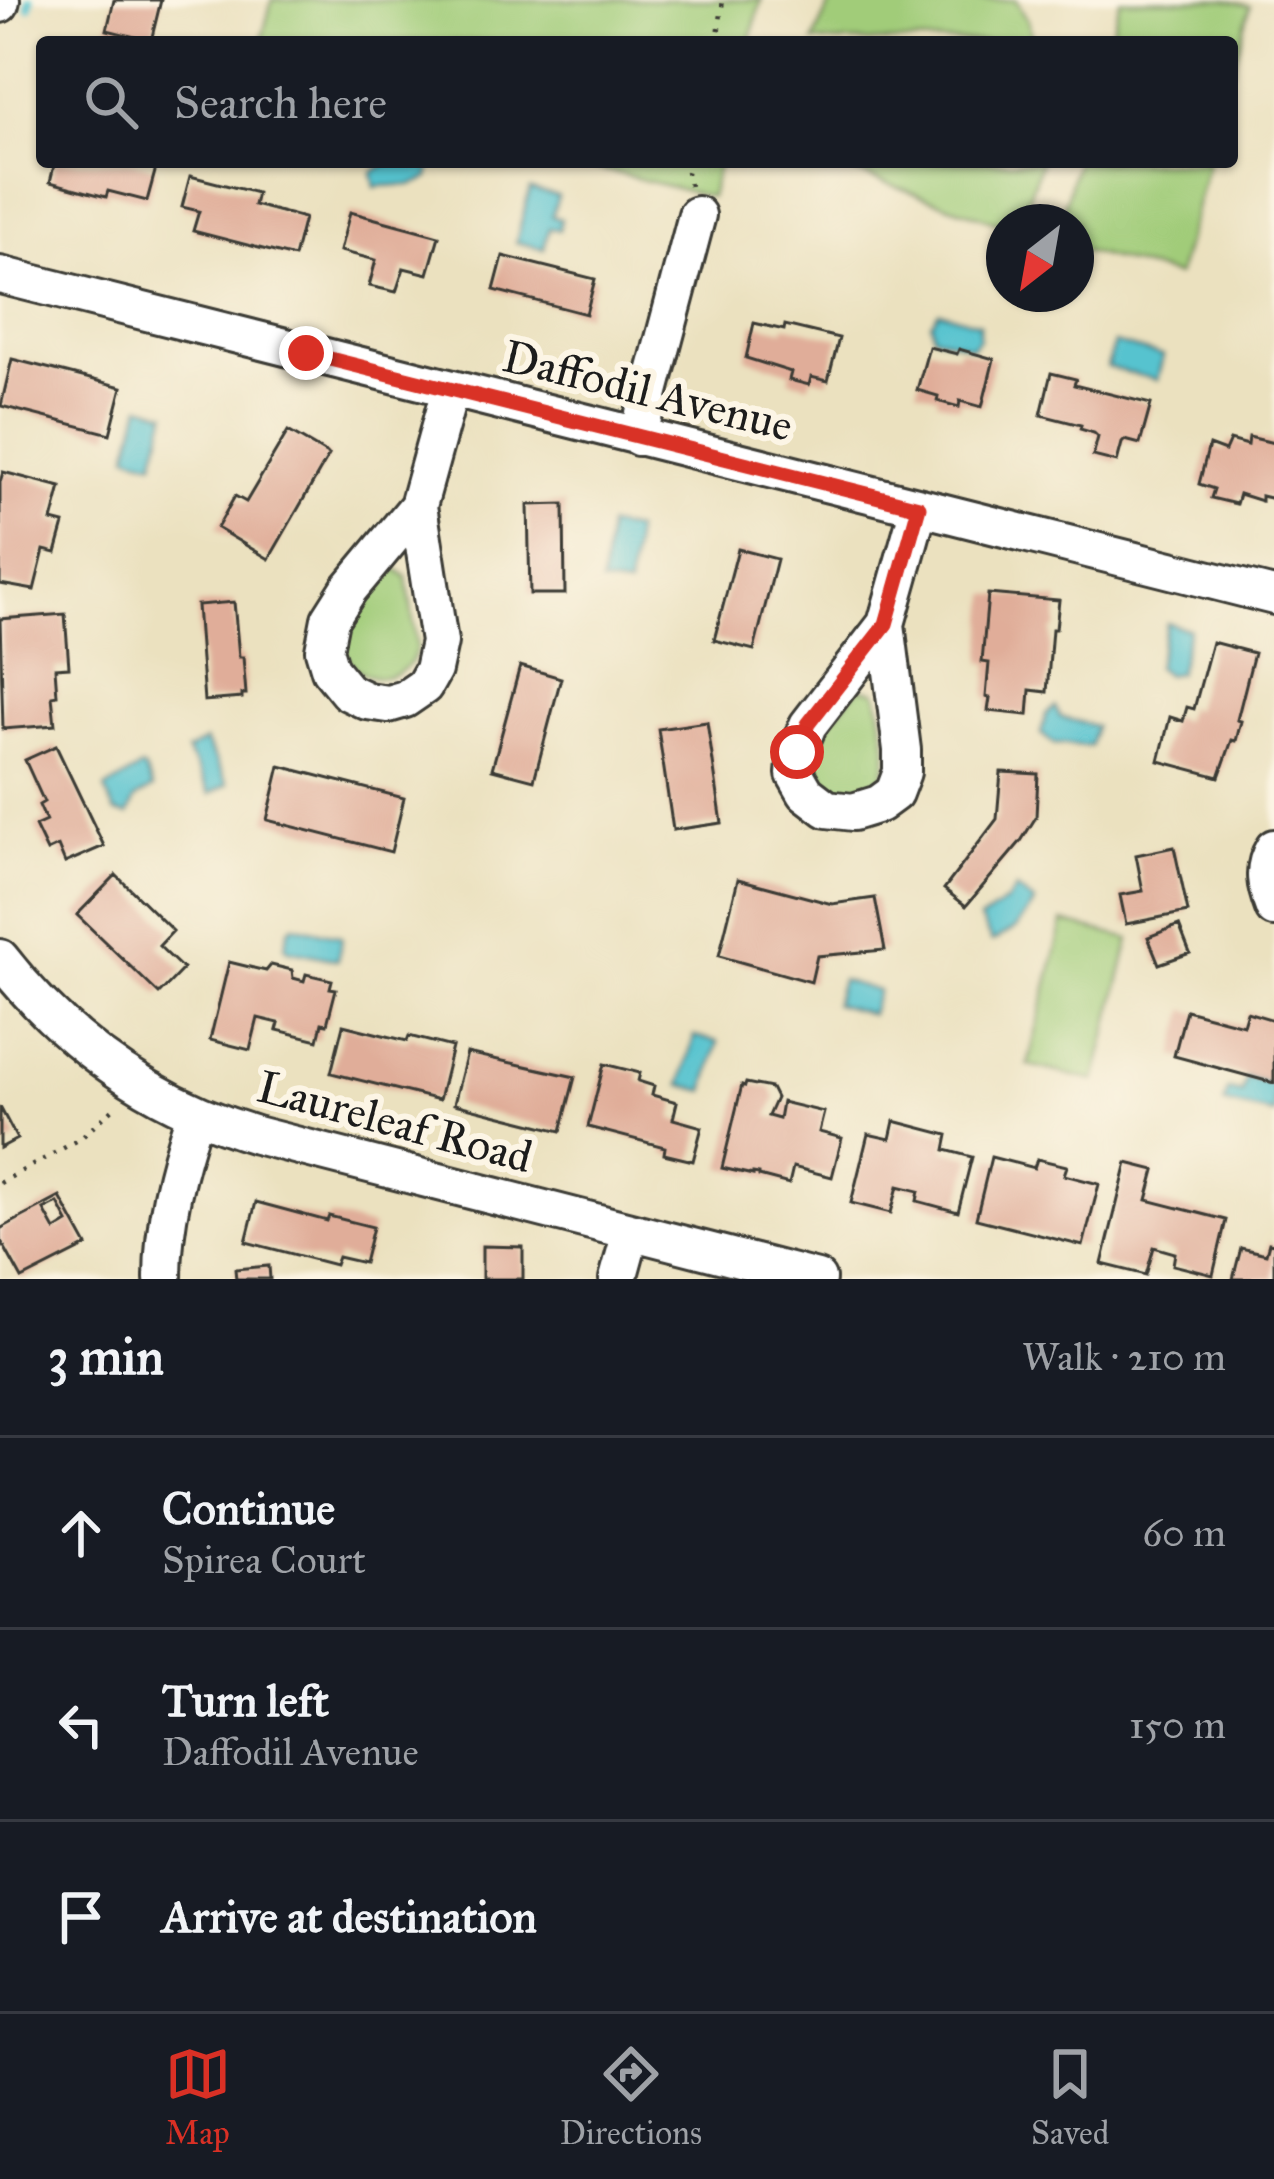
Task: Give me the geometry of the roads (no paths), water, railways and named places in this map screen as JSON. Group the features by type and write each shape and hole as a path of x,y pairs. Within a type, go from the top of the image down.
{"street":[{"path":"638,437 697,215"},
{"name":"Daffodil Avenue","path":"0,275 1274,596"},
{"path":"418,506 439,642 434,670 424,686 406,698 388,704 367,701 348,692 330,670 324,650 330,619 418,506 450,390"},
{"path":"886,624 902,772 894,793 879,804 853,812 827,809 806,793 795,774 797,752 808,724 886,624 919,507"},
{"path":"1274,848 1267,859 1265,884 1274,908"},
{"name":"Laureleaf Road","path":"0,958 45,1011 111,1066 196,1114 256,1136 817,1279"},
{"path":"163,1279 171,1201 196,1114"},
{"path":"617,1279 631,1232"}],"water":[{"path":"379,168 431,168 429,178 408,185 375,187 372,173"},
{"path":"530,189 558,196 552,216 561,219 559,230 549,228 544,249 516,242"},
{"path":"939,311 979,323 979,338 972,347 933,335 931,323"},
{"path":"1114,343 1163,356 1157,380 1107,367"},
{"path":"141,405 167,412 154,462 128,455"},
{"path":"608,526 635,530 628,587 601,584"},
{"path":"1167,623 1189,629 1178,673 1166,675 1156,667"},
{"path":"1055,707 1060,717 1095,726 1090,746 1054,744 1041,734 1046,714"},
{"path":"205,741 228,784 210,794 187,751"},
{"path":"141,768 153,788 135,799 128,815 115,812 105,789"},
{"path":"1016,889 1035,903 1016,928 992,942 980,920"},
{"path":"294,925 340,936 337,960 288,950 289,929"},
{"path":"841,980 878,991 871,1014 834,1004"},
{"path":"694,1036 718,1042 705,1091 681,1085"},
{"path":"1246,1077 1274,1085 1274,1114 1224,1103 1228,1090 1242,1093"}],"waterway":[{"path":"29,7 30,0"}]}
